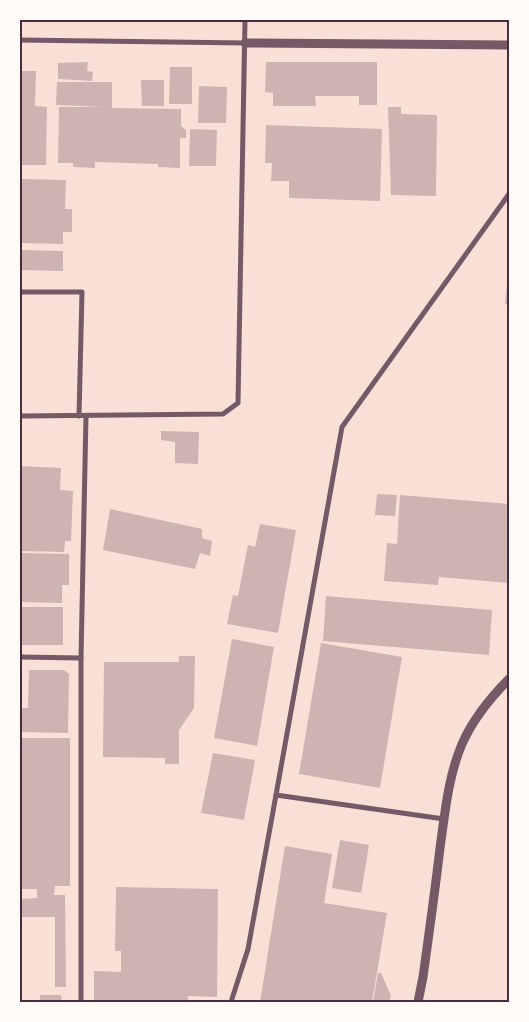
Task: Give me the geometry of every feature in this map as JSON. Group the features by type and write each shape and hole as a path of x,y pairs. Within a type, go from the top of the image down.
{"street":[{"path":"20,416 223,414 238,403 246,20"},
{"path":"20,40 509,45"},
{"path":"231,1002 248,950 342,427 509,194"},
{"path":"20,292 82,292 81,1002"},
{"path":"20,657 81,658"},
{"path":"418,1002 450,781 463,743 483,707 509,679"},
{"path":"276,795 444,818"}],"building":[{"path":"88,62 87,71 93,72 92,81 58,79 58,63"},
{"path":"266,62 377,62 377,105 359,105 359,96 315,96 316,106 273,106 273,93 265,92"},
{"path":"170,67 192,67 192,104 169,104"},
{"path":"20,71 36,71 35,106 47,107 46,165 20,165"},
{"path":"141,80 164,80 164,106 142,106"},
{"path":"57,82 112,82 112,108 181,109 181,126 186,130 186,138 180,138 180,168 158,167 158,164 95,162 95,168 73,167 73,163 58,163 59,107 104,107 56,105"},
{"path":"199,86 227,87 226,123 198,123"},
{"path":"388,107 401,107 401,114 437,115 436,196 391,195"},
{"path":"266,125 382,129 380,201 289,198 289,181 271,181 272,163 265,163"},
{"path":"190,129 217,130 216,166 189,166"},
{"path":"22,179 66,180 65,209 72,209 72,232 63,232 63,244 21,243"},
{"path":"20,250 63,251 63,271 20,270"},
{"path":"507,283 509,283 509,305 505,304"},
{"path":"161,431 199,432 198,464 175,463 175,442 161,440"},
{"path":"20,466 61,468 60,490 73,491 71,541 65,541 64,552 20,551"},
{"path":"377,494 397,495 395,516 375,515"},
{"path":"400,495 509,504 509,583 439,577 438,585 384,581 387,543 397,544"},
{"path":"110,509 202,529 202,538 212,541 210,556 200,553 195,569 103,550"},
{"path":"260,524 296,530 278,633 227,624 233,595 238,596 248,545 255,547"},
{"path":"20,553 69,554 69,585 62,585 62,603 20,602"},
{"path":"326,596 492,610 489,655 323,641"},
{"path":"20,607 63,607 63,645 20,645"},
{"path":"232,639 274,647 257,746 214,738"},
{"path":"321,643 402,657 380,788 299,774"},
{"path":"179,656 195,656 194,708 179,730 179,764 165,764 165,758 103,757 104,662 179,662"},
{"path":"29,670 64,670 69,674 68,733 20,732 20,708 28,708"},
{"path":"20,738 70,738 70,886 55,886 54,895 65,895 66,987 55,987 55,917 20,917 20,899 37,898 37,889 20,889"},
{"path":"213,753 255,760 244,820 201,813"},
{"path":"340,840 369,845 361,893 332,888"},
{"path":"285,846 332,854 324,903 387,913 372,1002 260,1002"},
{"path":"116,887 218,889 217,997 188,996 188,1002 94,1002 94,971 121,972 121,951 115,951"},
{"path":"378,973 381,973 391,996 389,1002 373,1002"},
{"path":"40,995 61,995 62,1002 40,1002"}]}
